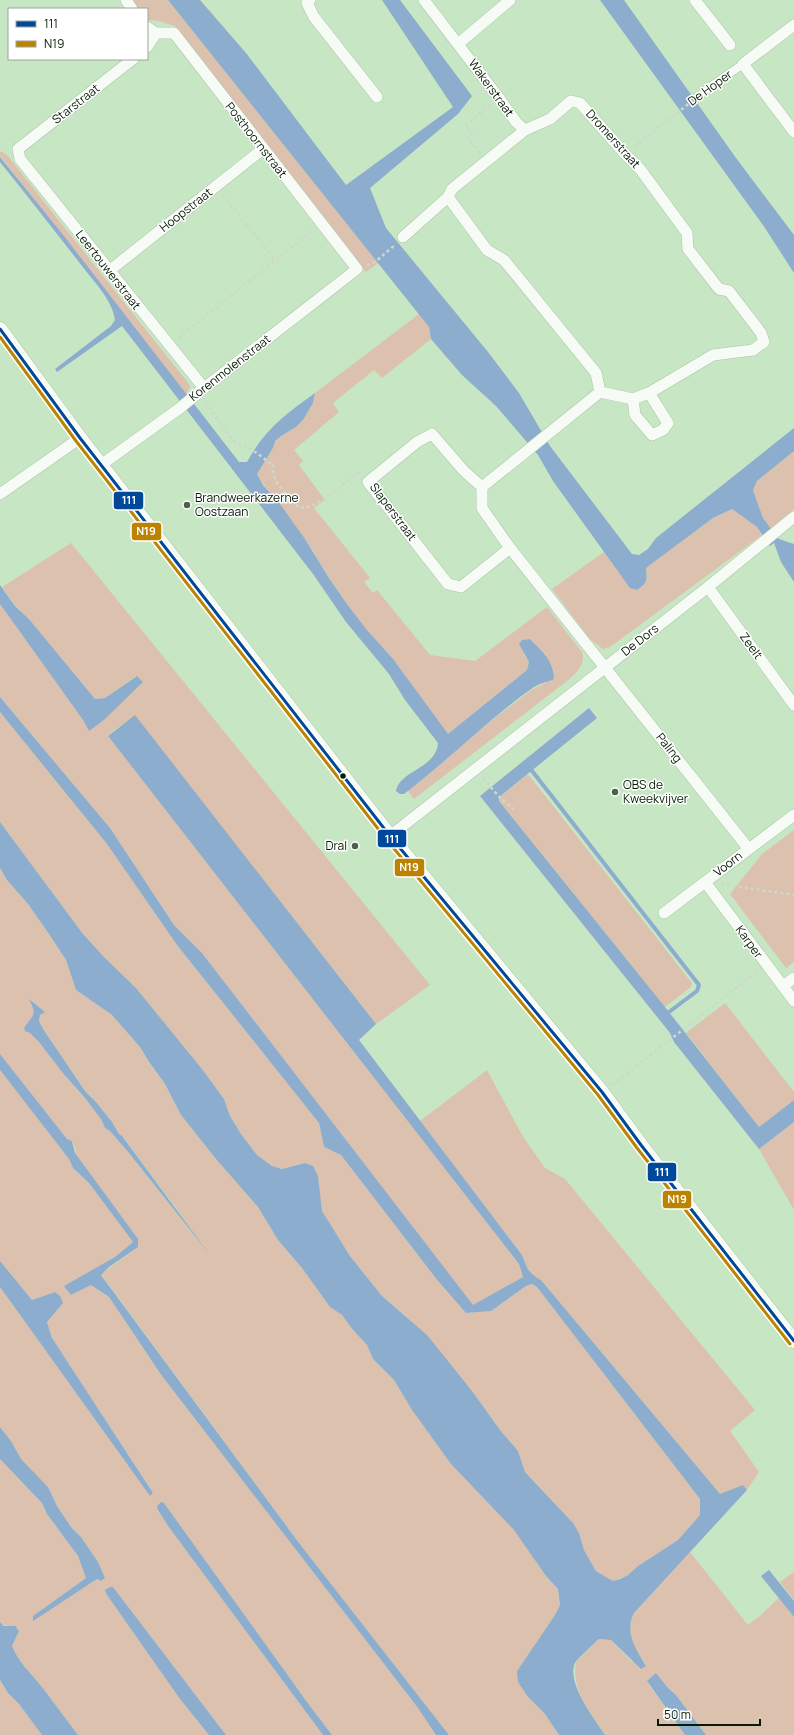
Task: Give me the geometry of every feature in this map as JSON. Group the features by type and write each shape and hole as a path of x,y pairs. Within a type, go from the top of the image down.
{"street":[{"path":"310,0 307,3 314,17 377,97"},
{"name":"Wakerstraat","path":"424,0 516,122 525,130"},
{"path":"458,44 510,0"},
{"path":"695,0 730,45"},
{"name":"De Hoper","path":"703,92 794,25"},
{"path":"148,44 152,30"},
{"name":"Posthoornstraat","path":"152,30 174,33 358,269"},
{"name":"Starstraat","path":"18,149 132,60"},
{"name":"De Hoper","path":"743,64 794,132"},
{"name":"Dromerstraat","path":"448,197 452,189 525,130 550,119 571,101 580,103 640,169 687,233 688,249 719,289 729,291 761,333 764,342 753,350 713,355 649,393 633,399"},
{"name":"Leertouwerstraat","path":"18,149 20,159 168,345 198,393"},
{"name":"Hoopstraat","path":"109,271 263,149"},
{"path":"404,237 448,197 487,250 504,260 596,373 600,392"},
{"name":"Korenmolenstraat","path":"101,465 180,408 358,269"},
{"path":"0,329 80,438 390,836 602,1092 641,1145 794,1340"},
{"path":"600,392 633,399 635,415 652,435 663,430 668,423 649,393"},
{"path":"600,392 526,450 482,487 482,508 510,548 605,667"},
{"name":"Slaperstraat","path":"482,487 464,471 432,434 416,442 368,482 448,584 461,587 510,548"},
{"path":"0,494 80,438"},
{"name":"De Dors","path":"390,836 708,587 794,517"},
{"name":"Zeelt","path":"708,587 794,705"},
{"name":"Paling","path":"605,667 748,848"},
{"name":"Voorn","path":"664,913 748,848 794,815"},
{"name":"Karper","path":"705,882 794,1001"},
{"path":"783,986 794,978"}],"path":[{"name":"De Hoper","path":"625,154 703,92"},
{"path":"487,161 468,138 472,134 465,126 499,98"},
{"path":"216,187 275,260"},
{"path":"168,345 321,223"},
{"path":"375,262 404,237"},
{"path":"198,393 235,443 247,446 273,464 272,474 279,486 293,502 300,507 308,508 317,504 357,473 368,482"},
{"path":"489,786 502,800 514,809"},
{"path":"705,882 794,896"},
{"path":"602,1092 766,964"}],"shaded area":[{"path":"131,0 168,0 378,263 366,272 175,26 159,21 148,20 148,8 136,8"},
{"path":"0,151 7,155 189,384 190,386 187,395 0,156"},
{"path":"419,314 429,327 431,339 382,378 374,370 333,403 339,412 294,450 303,461 299,465 325,500 314,508 370,578 364,582 373,593 377,590 430,655 475,661 547,607 582,652 583,661 574,675 567,681 414,799 408,791 499,714 533,689 546,683 546,655 530,639 522,640 524,655 529,662 527,670 448,734 372,639 330,579 311,548 257,474 273,448 275,441 296,427 303,420 313,403 315,393"},
{"path":"794,451 794,509 771,528 763,518 753,490 757,481"},
{"path":"732,509 757,527 762,535 610,647 603,649 590,639 552,589 604,552 615,567 647,581 646,568 713,518"},
{"path":"71,543 430,985 376,1024 135,716 108,736 519,1264 523,1277 473,1306 202,953 174,925 110,828 0,697 0,604 89,730 104,720 143,682 136,676 105,698 95,699 29,619 14,604 2,587"},
{"path":"0,712 107,844 177,945 319,1123 324,1147 341,1155 438,1281 466,1313 491,1311 526,1286 532,1284 537,1287 700,1499 700,1515 678,1540 638,1566 628,1575 613,1581 596,1571 584,1550 579,1533 573,1523 525,1472 518,1451 500,1430 472,1391 408,1318 382,1296 350,1256 324,1215 320,1204 319,1181 305,1163 282,1169 272,1166 257,1155 241,1134 230,1116 224,1099 202,1069 136,988 83,934 0,822"},
{"path":"528,774 692,983 691,987 665,1007 499,801 499,797"},
{"path":"794,830 794,962 786,968 730,894 762,854"},
{"path":"0,868 7,880 28,904 66,960 76,990 112,1015 140,1047 149,1063 165,1084 181,1115 216,1159 258,1207 278,1240 302,1268 330,1307 342,1315 367,1345 373,1359 394,1380 412,1410 451,1464 515,1530 546,1576 558,1589 560,1605 555,1615 517,1671 528,1697 545,1714 559,1735 449,1735 299,1543 101,1274 138,1247 75,1153 76,1150 72,1141 67,1139 0,1054","holes":["30,1000 45,1012 40,1015 39,1021 43,1029 85,1091 112,1122 119,1134 176,1208 203,1247 129,1153 110,1131 105,1128 101,1119 85,1098 62,1072 39,1042 30,1032 26,1031 24,1028 33,1016 34,1012"]},
{"path":"725,1003 794,1092 794,1100 759,1127 686,1033"},
{"path":"0,1070 69,1159 73,1168 89,1183 133,1242 106,1263 71,1295 91,1285 109,1297 162,1376 418,1708 436,1735 332,1735 164,1503 161,1502 158,1510 168,1526 323,1735 226,1735 113,1587 106,1590 107,1595 180,1699 209,1735 78,1735 17,1656 12,1646 19,1631 0,1622 0,1459 42,1503 47,1514 78,1556 86,1578 33,1616 33,1620 97,1579 101,1581 105,1578 98,1562 57,1506 48,1487 21,1459 11,1441 0,1427 0,1287 150,1496 153,1493 52,1338 47,1322 63,1303 55,1292 32,1300 0,1261"},
{"path":"487,1070 522,1135 545,1168 565,1179 755,1410 730,1431 759,1472 747,1490 743,1485 720,1494 541,1280 531,1272 522,1255 420,1121"},
{"path":"794,1122 794,1210 759,1149"},
{"path":"690,1552 748,1625 779,1598 794,1617 794,1735 706,1735 676,1695 668,1688 656,1673 647,1682 685,1735 605,1735 588,1710 576,1683 576,1662 599,1639 611,1640 631,1661 646,1665 632,1640 630,1627 631,1620 634,1613"},
{"path":"794,1572 794,1600 780,1582"},
{"path":"0,1680 8,1693 19,1704 42,1735 0,1735"}],"water":[{"path":"168,0 200,0 246,53 346,185 453,107 382,0 400,0 472,96 458,114 370,188 386,228 488,352 519,393 550,446 632,554 639,555 648,549 656,538 794,428 794,451 757,481 753,490 763,518 779,539 794,544 794,582 781,562 774,543 770,546 757,527 732,509 713,518 646,568 645,583 637,590 630,588 553,481 538,455 496,406 462,375 431,339 429,327"},
{"path":"600,0 624,0 736,158 794,235 794,273 765,228"},
{"path":"0,157 64,236 239,462 247,462 269,431 286,415 315,393 313,403 303,420 296,427 275,441 273,448 257,474 263,485 280,504 305,539 347,604 366,629 393,659 448,734 527,670 529,662 519,644 522,640 530,639 543,652 552,667 554,679 536,686 517,699 404,794 400,794 396,791 404,778 431,759 436,752 438,743 405,700 389,674 346,622 313,574 122,326 57,372 55,369 111,326 115,320 113,312 102,291 0,162"},
{"path":"0,585 15,606 29,619 95,699 105,698 137,676 143,682 104,720 89,731 83,720 0,604"},
{"path":"0,697 110,828 174,925 202,953 473,1305 523,1277 519,1264 108,736 135,715 376,1024 359,1040 522,1255 527,1267 541,1280 720,1494 743,1485 747,1490 634,1613 630,1627 632,1640 646,1666 641,1669 611,1640 599,1639 575,1663 573,1671 574,1680 578,1690 605,1735 559,1735 545,1714 528,1697 518,1682 517,1671 555,1615 560,1605 558,1589 546,1576 514,1530 451,1464 412,1410 394,1380 373,1359 367,1345 342,1315 330,1307 302,1268 278,1240 258,1207 216,1159 181,1115 165,1084 140,1047 112,1015 76,990 66,960 28,904 7,880 0,868 0,822 83,934 136,988 202,1069 224,1099 230,1116 241,1134 257,1155 272,1166 282,1169 305,1163 313,1166 318,1176 322,1211 350,1256 382,1296 427,1335 472,1391 500,1430 518,1451 525,1472 573,1523 579,1533 584,1550 596,1571 613,1581 628,1575 638,1566 678,1540 700,1515 700,1499 537,1287 532,1284 526,1286 491,1311 466,1313 438,1281 341,1155 324,1147 319,1123 177,945 107,844 0,712"},
{"path":"589,708 597,718 499,797 499,801 665,1007 759,1127 794,1100 794,1122 759,1149 674,1042 670,1033 480,796"},
{"path":"29,999 45,1012 40,1015 39,1021 43,1029 85,1091 112,1122 119,1134 210,1255 129,1153 110,1131 105,1128 101,1119 85,1098 62,1072 39,1042 30,1033 25,1031 24,1028 34,1012"},
{"path":"0,1054 67,1139 72,1141 75,1153 138,1239 138,1247 109,1267 101,1275 299,1543 449,1735 436,1735 418,1708 162,1376 109,1297 91,1285 71,1295 64,1286 115,1257 133,1242 89,1183 73,1168 69,1159 0,1070"},
{"path":"0,1261 32,1300 55,1292 60,1296 63,1303 47,1322 52,1338 153,1493 150,1496 0,1287"},
{"path":"0,1427 11,1441 21,1459 48,1487 57,1506 71,1527 81,1537 98,1562 105,1578 101,1581 97,1579 33,1621 33,1616 86,1578 78,1556 47,1514 42,1503 0,1459"},
{"path":"161,1502 164,1503 332,1735 323,1735 168,1526 158,1510 157,1506"},
{"path":"769,1570 794,1601 794,1617 761,1576"},
{"path":"113,1587 226,1735 209,1735 180,1699 107,1595 105,1590"},
{"path":"0,1622 4,1626 15,1626 19,1631 12,1646 17,1656 78,1735 42,1735 19,1704 8,1693 0,1680"},
{"path":"656,1673 668,1688 676,1695 706,1735 685,1735 647,1681"}],"waterway":[{"path":"529,767 699,985 697,991 665,1015"}],"transit line":[{"name":"111","path":"0,329 80,438 390,836 602,1092 641,1145 794,1341"},
{"name":"N19","path":"0,337 76,441 386,839 598,1095 637,1148 790,1344"}],"place":[{"name":"Brandweerkazerne Oostzaan","path":"187,505"},
{"name":"OBS de Kweekvijver","path":"615,792"},
{"name":"Dral","path":"355,846"}]}
